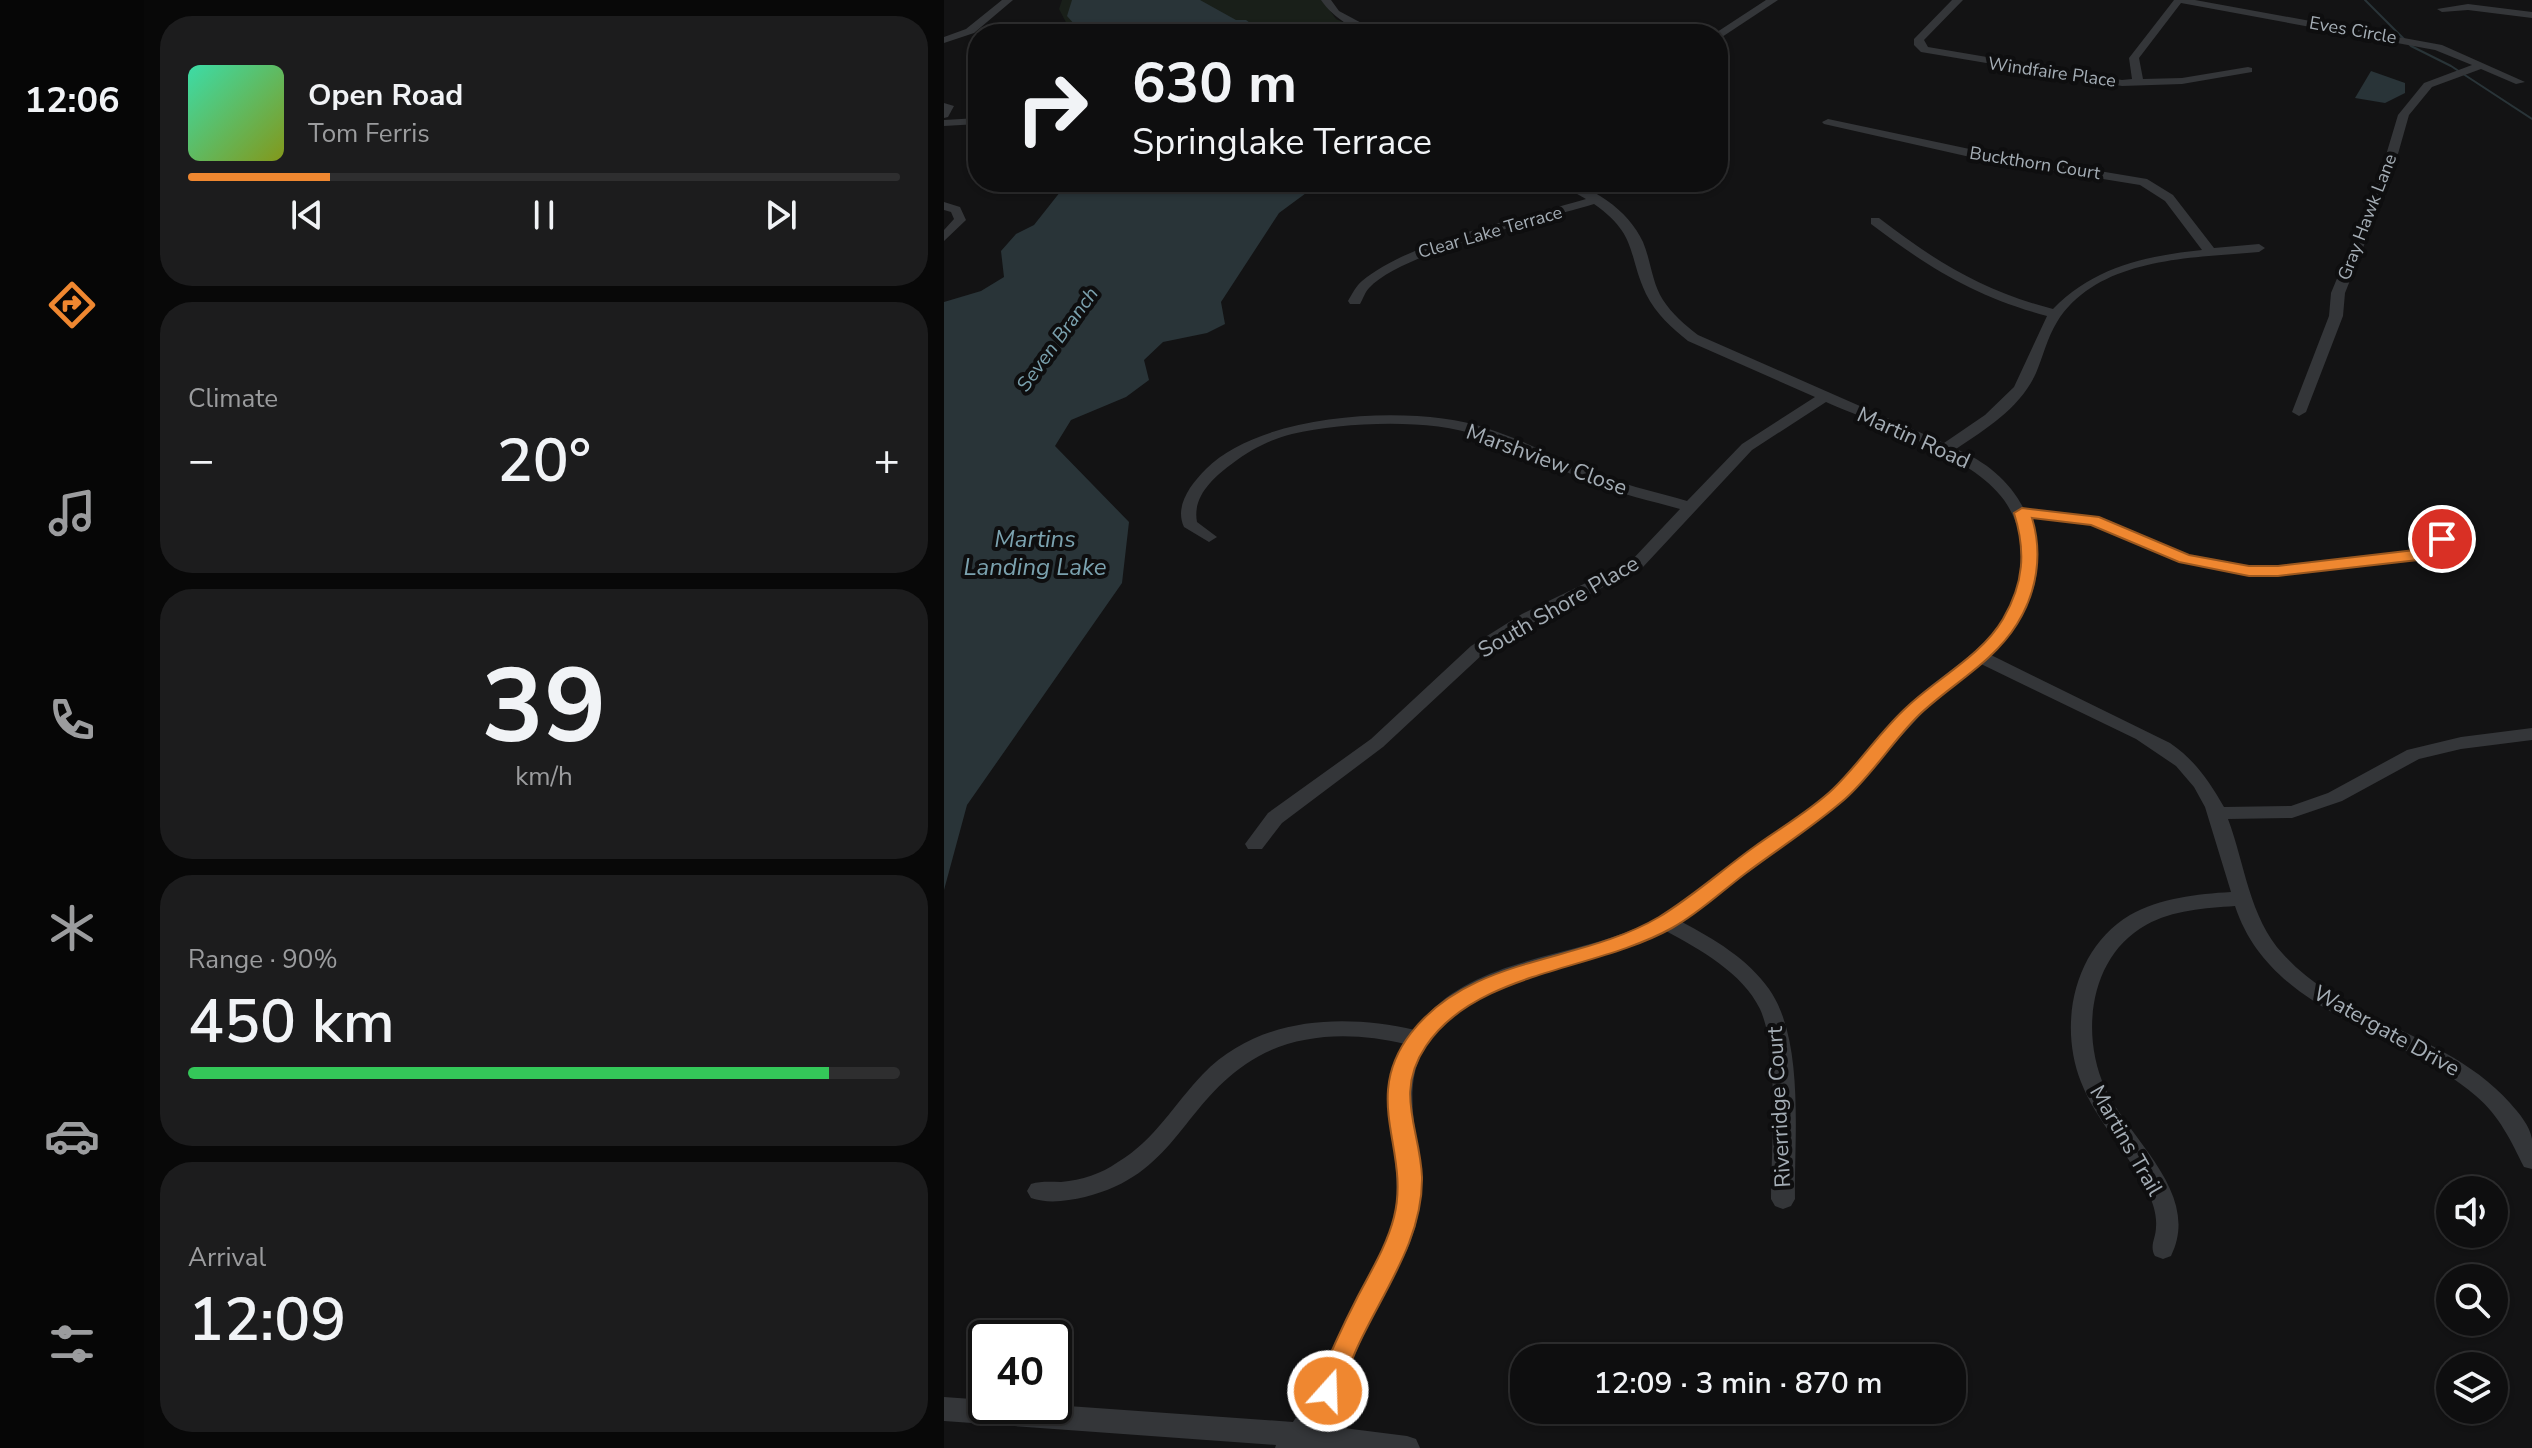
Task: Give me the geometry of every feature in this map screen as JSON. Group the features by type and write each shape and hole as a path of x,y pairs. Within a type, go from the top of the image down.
{"street":[{"path":"979,24 1008,0"},
{"path":"1326,0 1335,13 1357,24"},
{"path":"1728,29 1773,0"},
{"name":"Windfaire Place","path":"1958,0 1919,39 1919,45 1925,50 2083,78 2138,83 2182,81 2248,70"},
{"path":"2138,83 2134,58 2179,0"},
{"name":"Eves Circle","path":"2179,0 2410,40 2438,47 2520,82"},
{"path":"2442,9 2465,4 2532,15"},
{"path":"944,40 968,32"},
{"name":"Gray Hawk Lane","path":"2299,412 2336,316 2338,293 2386,175 2404,115 2428,85 2483,65"},
{"path":"944,106 948,106 944,115"},
{"name":"Buckthorn Court","path":"1828,122 1979,155 2143,182 2169,198 2211,253"},
{"path":"944,123 968,124"},
{"name":"Martin Road","path":"1299,1444 1328,1391 1344,1347 1394,1250 1407,1216 1410,1175 1398,1117 1398,1095 1404,1066 1418,1039 1447,1009 1484,985 1606,950 1666,922 1839,794 1913,711 1979,656 2009,623 2026,588 2032,543 2022,513 1992,474 1717,351 1674,323 1652,294 1642,252 1632,234 1596,200 1581,192"},
{"name":"Clear Lake Terrace","path":"1355,301 1355,293 1362,285 1412,255 1596,200"},
{"path":"944,206 956,210 960,220 944,237"},
{"path":"1875,221 1961,283 2002,300 2055,314"},
{"path":"1944,450 1992,417 2016,395 2055,314 2097,278 2114,270 2150,261 2259,248"},
{"name":"South Shore Place","path":"1255,844 1275,818 1377,743 1477,650 1528,618 1637,564 1747,447 1823,398"},
{"name":"Marshview Close","path":"1209,537 1190,524 1190,502 1203,480 1232,455 1288,430 1363,421 1425,422 1481,431 1601,481 1690,507"},
{"path":"2022,513 2094,520 2185,559 2249,571 2278,571 2418,555 2434,549 2442,539"},
{"name":"Watergate Drive","path":"1979,656 2162,745 2196,775 2220,813 2242,899 2261,941 2298,980 2335,1005 2449,1062 2482,1085 2505,1109 2525,1139 2532,1160"},
{"path":"2220,813 2269,814 2300,810 2335,797 2413,754 2461,743 2532,734"},
{"name":"Martins Trail","path":"2163,1249 2168,1224 2163,1199 2097,1094 2085,1063 2080,1024 2086,982 2106,945 2141,918 2187,903 2242,899"},
{"name":"Riverridge Court","path":"1666,922 1738,968 1769,1007 1779,1039 1783,1199"},
{"path":"1039,1191 1082,1189 1128,1168 1164,1139 1219,1072 1275,1039 1309,1029 1349,1025 1382,1029 1418,1039"},
{"path":"944,1409 1299,1444 1407,1448"}],"shaded area":[{"path":"1062,0 1322,0 1336,19 1347,24 1067,24 1059,9"}],"water":[{"path":"1072,0 1200,0 1236,20 1246,20 1251,24 1074,24 1067,16"},
{"path":"2371,71 2405,83 2405,93 2385,103 2355,98"},
{"name":"Martins Landing Lake","path":"1060,192 1307,192 1279,213 1221,302 1225,324 1207,333 1163,342 1144,360 1149,380 1126,397 1071,420 1055,446 1129,522 1122,583 967,805 944,890 944,302 981,291 1004,277 1001,251 1016,234 1034,225"}],"waterway":[{"path":"2365,0 2411,46 2451,66 2532,119"}],"route":[{"path":"1328,1391 1344,1347 1394,1250 1407,1216 1410,1175 1398,1117 1398,1095 1404,1066 1418,1039 1447,1009 1484,985 1516,973 1606,950 1666,922 1839,794 1871,762 1913,711 1979,656 2009,623 2026,588 2032,543 2022,513 2094,520 2185,559 2249,571 2278,571 2418,555 2434,549 2442,539"}],"water label":[{"name":"Seven Branch","path":"1057,339"}]}
